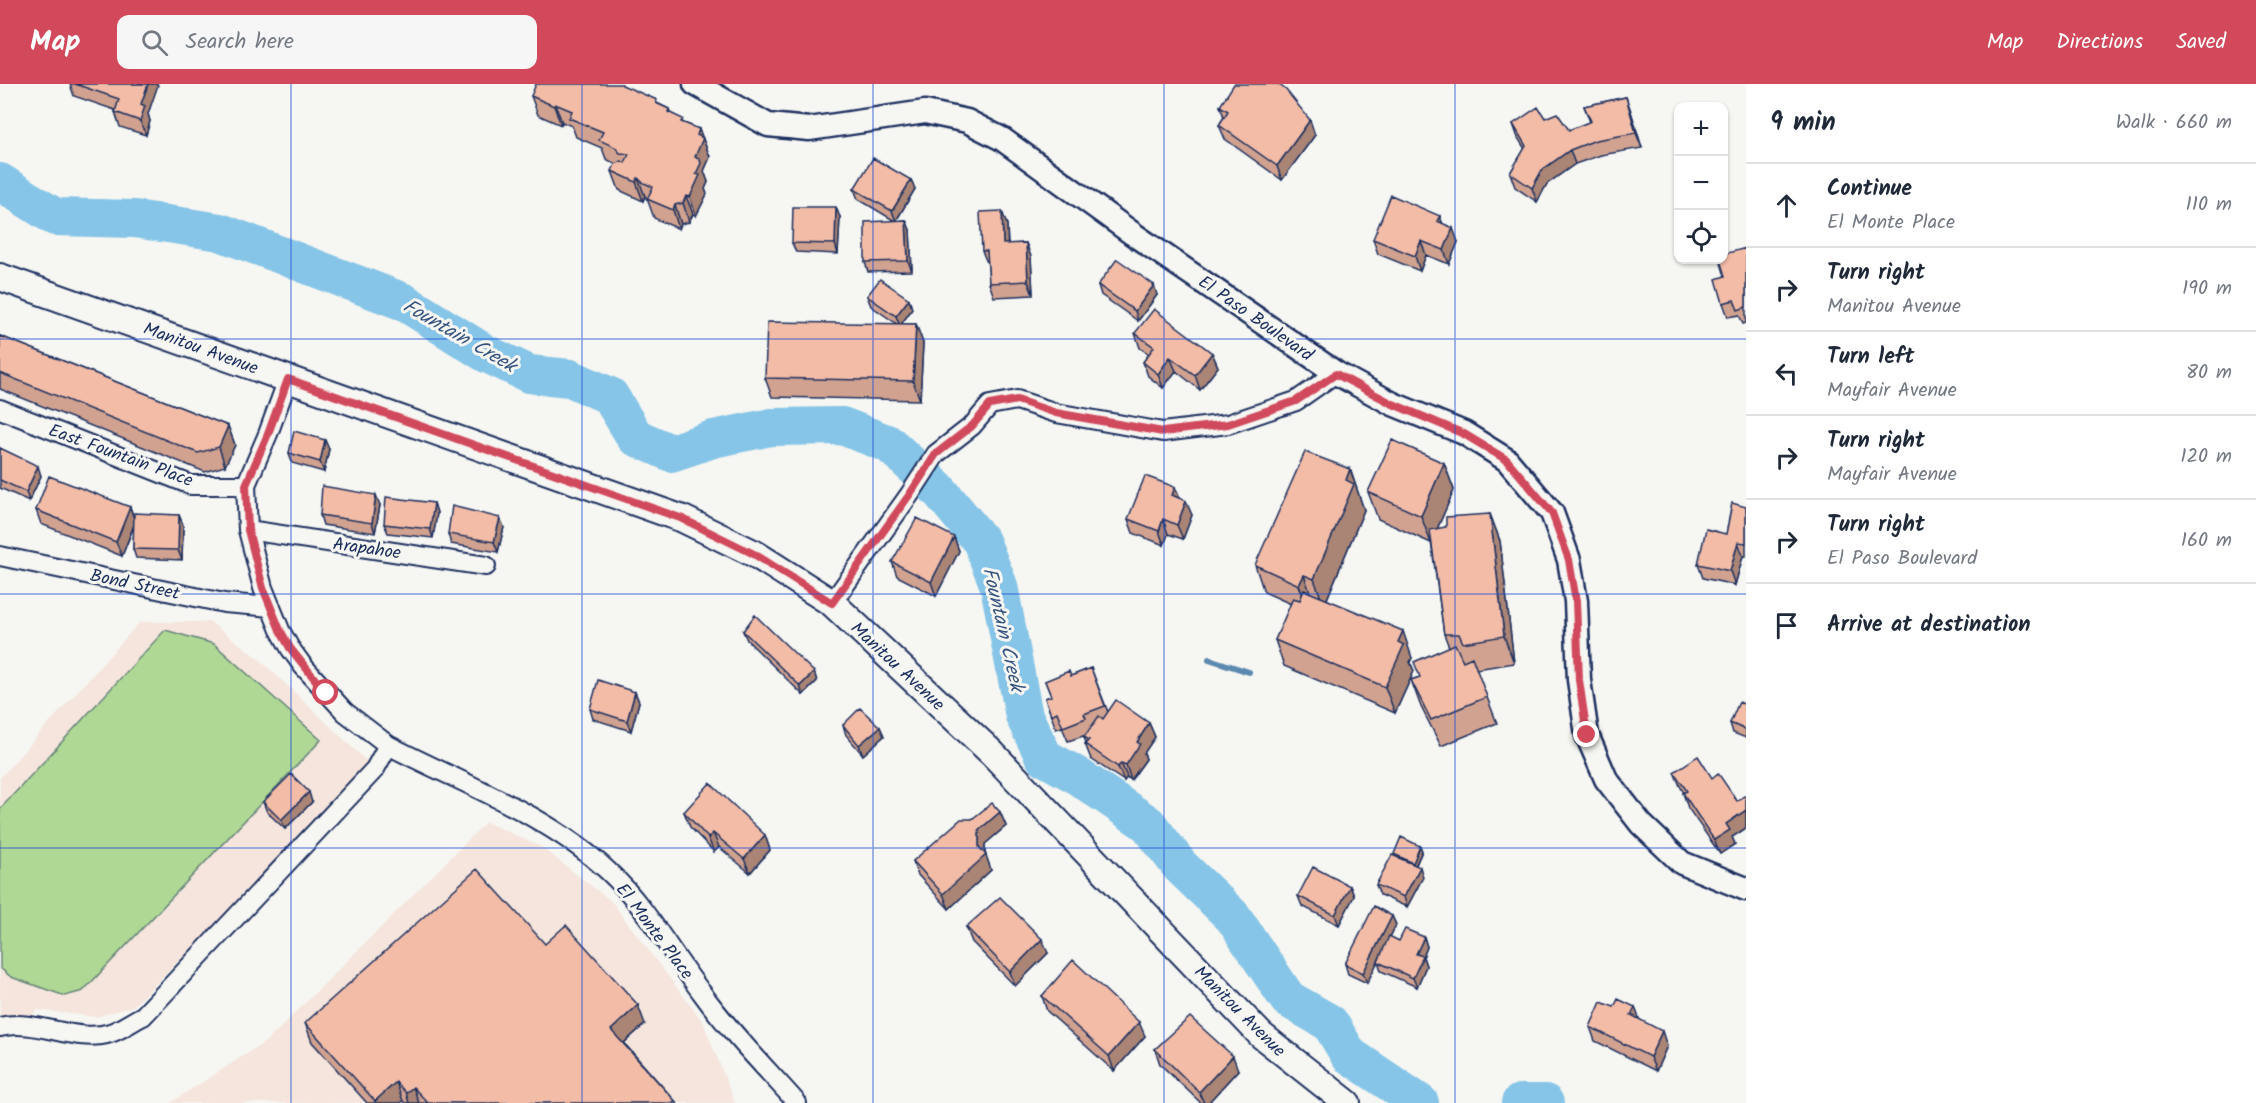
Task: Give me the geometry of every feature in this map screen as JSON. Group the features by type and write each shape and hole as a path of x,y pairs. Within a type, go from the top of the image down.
{"main road":[{"name":"Manitou Avenue","path":"0,277 683,519 754,554 832,603 993,754 1261,1035 1347,1103"}],"street":[{"name":"El Paso Boulevard","path":"695,84 768,125 809,129 925,112 967,121 1002,139 1133,234 1336,374 1393,404 1464,434 1507,460 1552,513 1569,560 1576,601 1579,680 1587,735 1606,778 1641,824 1682,863 1746,889"},
{"path":"832,603 936,454 972,426 990,405 1017,400 1056,413 1163,432 1228,424 1296,401 1336,374"},
{"name":"El Monte Place","path":"288,379 246,485 248,530 263,588 290,648 326,693 364,729 388,745 522,811 578,845 609,872 639,905 704,996 797,1103"},
{"name":"East Fountain Place","path":"0,409 191,485 246,485"},
{"name":"Arapahoe","path":"248,530 486,566"},
{"name":"Bond Street","path":"0,556 224,603 271,607"},
{"path":"0,1027 10,1024 42,1026 78,1035 109,1034 143,1016 375,769 388,745"}],"shaded area":[{"path":"140,622 210,622 257,657 375,769 133,1006 96,1017 38,1010 0,1040 0,778"},
{"path":"486,822 541,847 611,901 703,1022 735,1103 170,1103 268,1040"}],"green space":[{"path":"165,630 214,644 321,740 83,991 65,996 11,977 0,968 0,809"}],"building":[{"path":"75,84 148,84 141,104 145,106 140,121 115,112 119,99"},
{"path":"536,84 622,84 657,100 656,103 669,109 668,112 683,119 681,122 699,129 697,135 703,138 695,157 699,158 701,163 696,174 700,175 690,197 686,196 683,203 675,205 673,210 647,199 653,187 638,178 636,182 612,171 615,164 622,161 625,163 629,154 620,153 615,147 599,140 603,132 569,118 572,111 531,96"},
{"path":"1234,84 1278,84 1286,90 1310,120 1277,166 1219,125 1228,111 1220,106"},
{"path":"1626,97 1636,133 1596,140 1570,150 1542,170 1532,188 1510,173 1526,146 1513,124 1538,107 1545,118 1557,113 1569,130 1591,121 1584,106"},
{"path":"873,158 911,180 892,211 854,189"},
{"path":"1391,195 1440,216 1437,221 1453,228 1444,250 1421,241 1415,256 1373,239"},
{"path":"793,207 836,207 835,244 792,243"},
{"path":"1002,211 1003,244 1026,243 1028,281 989,283 987,251 982,251 980,212"},
{"path":"906,220 908,261 865,262 865,222"},
{"path":"1746,248 1746,307 1738,310 1734,300 1723,303 1716,279 1725,276 1721,264 1728,264 1728,253"},
{"path":"1117,259 1154,285 1135,311 1098,285"},
{"path":"880,279 909,299 896,316 867,296"},
{"path":"1154,309 1212,353 1195,375 1170,357 1158,374 1143,362 1154,347 1135,333"},
{"path":"767,322 916,324 913,381 765,378"},
{"path":"0,336 228,426 219,447 198,453 0,373"},
{"path":"294,431 325,440 320,462 289,453"},
{"path":"1392,440 1444,463 1421,516 1368,492"},
{"path":"0,448 38,466 26,492 0,480"},
{"path":"1305,452 1350,469 1346,480 1354,484 1314,579 1304,575 1299,585 1255,565"},
{"path":"49,476 130,507 116,542 36,510"},
{"path":"1145,476 1175,487 1172,495 1186,501 1177,525 1163,519 1159,531 1128,519"},
{"path":"322,486 376,495 372,523 320,515"},
{"path":"386,497 434,503 430,529 384,524"},
{"path":"1732,503 1746,507 1746,543 1738,542 1730,571 1698,564 1706,529 1726,534"},
{"path":"452,506 500,518 494,542 448,534"},
{"path":"134,513 179,515 178,550 133,549"},
{"path":"1490,514 1504,636 1463,643 1459,634 1444,634 1430,530 1446,527 1446,517"},
{"path":"917,518 954,537 931,582 892,562"},
{"path":"1304,590 1403,631 1398,642 1404,645 1385,687 1275,640 1293,598 1300,600"},
{"path":"755,615 814,672 800,686 743,631"},
{"path":"1455,644 1463,661 1472,657 1487,697 1431,720 1411,680 1420,677 1414,662"},
{"path":"1091,668 1105,706 1084,714 1086,718 1063,727 1057,712 1051,715 1045,698 1051,696 1045,681 1069,671 1071,676"},
{"path":"598,680 635,692 627,721 590,709"},
{"path":"1116,700 1149,723 1137,742 1140,744 1126,765 1121,763 1118,767 1085,744 1089,740 1084,737 1099,716 1103,719"},
{"path":"1739,702 1746,705 1746,730 1730,723"},
{"path":"860,708 880,727 859,745 843,725"},
{"path":"1698,756 1712,778 1718,773 1737,801 1744,796 1746,798 1746,810 1726,824 1730,830 1714,840 1683,793 1687,791 1674,772"},
{"path":"291,774 309,792 281,820 263,802"},
{"path":"710,783 765,835 744,859 713,833 708,838 684,812"},
{"path":"992,803 1000,812 979,830 979,847 986,855 943,894 913,861 961,819 972,819"},
{"path":"1401,837 1420,846 1413,863 1394,854"},
{"path":"1392,855 1420,867 1404,897 1376,885"},
{"path":"1313,867 1350,886 1335,915 1298,896"},
{"path":"477,869 545,944 566,925 638,1005 611,1030 677,1103 428,1103 413,1087 406,1093 396,1082 375,1101 305,1023"},
{"path":"1000,897 1042,939 1010,972 966,927"},
{"path":"1374,906 1392,916 1363,973 1345,964"},
{"path":"1405,929 1424,937 1416,954 1423,956 1413,978 1378,962 1389,936 1399,941"},
{"path":"1073,960 1139,1022 1109,1056 1042,996"},
{"path":"1618,999 1635,1007 1631,1015 1662,1031 1650,1057 1590,1027 1601,1002 1614,1007"},
{"path":"1190,1017 1233,1056 1199,1092 1155,1049"}],"waterway":[{"name":"Fountain Creek","path":"0,182 55,217 135,219 220,232 404,302 485,353 529,374 570,378 610,396 635,437 671,453 713,439 771,427 842,426 889,444 938,489 981,541 999,586 1024,716 1044,757 1076,775 1148,824 1180,866 1233,917 1288,999 1330,1023 1349,1055 1420,1103"},
{"path":"1209,659 1249,672"},
{"name":"Fountain Creek","path":"1520,1103 1545,1103"}],"route":[{"path":"326,693 303,666 280,630 263,588 248,530 246,485 288,379 683,519 754,554 794,577 832,603 936,454 972,426 990,405 1017,400 1056,413 1163,432 1228,424 1296,401 1336,374 1393,404 1464,434 1507,460 1552,513 1569,560 1576,601 1579,680 1587,735"}]}
